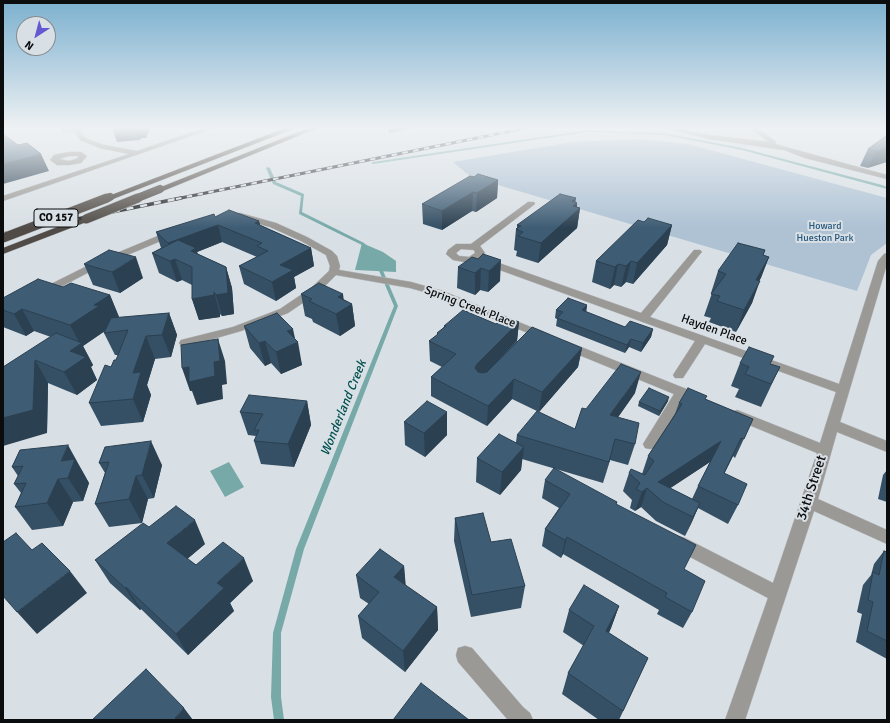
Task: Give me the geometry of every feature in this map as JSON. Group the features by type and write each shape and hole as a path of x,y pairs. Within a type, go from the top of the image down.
{"highway":[{"name":"CO 157","path":"3,238 206,161"},
{"name":"CO 157","path":"3,251 232,161"}],"street":[{"path":"3,200 116,161"},
{"path":"826,161 887,177"},
{"path":"476,258 480,253 473,247 531,204"},
{"path":"185,343 237,329 284,311 315,290 334,272 335,266 329,252 304,239 279,228 243,216 228,217"},
{"path":"36,296 96,266 182,228"},
{"name":"Hayden Place","path":"473,247 459,246 452,250 451,254 460,260 470,260 476,258 844,390"},
{"path":"643,318 697,252"},
{"name":"34th Street","path":"736,720 809,502 883,261 887,256"},
{"name":"Spring Creek Place","path":"334,272 411,285 439,293 710,404"},
{"path":"524,343 535,332"},
{"path":"679,375 702,339"},
{"path":"650,444 682,392"},
{"path":"725,410 824,450"},
{"path":"833,425 887,447"},
{"path":"809,502 887,537"},
{"path":"664,535 777,594"},
{"path":"465,655 516,714 523,720"}],"green space":[{"name":"Howard Hueston Park","path":"460,161 750,161 887,198 887,243 871,255 857,291 471,177 453,162"}],"shaded area":[{"path":"362,243 383,252 396,261 396,272 355,270"},
{"path":"229,462 244,487 225,497 210,471"}],"building":[{"path":"3,161 15,161 3,164"},
{"path":"478,174 498,180 477,193 473,192 442,211 422,204 470,176 474,177"},
{"path":"560,194 576,198 572,201 577,203 573,206 580,208 541,243 518,236 523,232 516,229 521,226 517,225"},
{"path":"229,210 259,221 255,223 311,248 280,265 293,270 272,282 239,266 268,251 257,246 262,243 218,225 168,243 156,232 214,214 215,217"},
{"path":"648,218 672,225 637,263 631,261 626,266 618,264 615,267 596,261 638,220 644,222"},
{"path":"178,240 196,248 191,251 226,267 228,293 216,295 214,292 214,295 192,299 192,267 175,259 170,261 152,253"},
{"path":"738,243 765,250 763,255 769,257 756,280 760,281 744,310 717,301 720,296 711,294 726,274 718,271"},
{"path":"109,250 136,257 112,272 84,264"},
{"path":"483,254 501,260 489,271 481,268 475,273 458,267 472,257 478,259"},
{"path":"38,279 63,287 71,283 110,295 94,305 99,306 70,325 22,309 14,314 3,310 3,298"},
{"path":"319,283 343,294 338,297 352,304 336,314 309,301 312,299 301,294"},
{"path":"568,298 587,305 582,310 625,327 630,321 653,329 643,343 631,339 627,345 557,318 563,312 556,310"},
{"path":"463,310 496,324 504,316 519,322 477,364 475,368 478,372 487,372 532,327 582,348 542,392 514,379 488,406 431,377 456,354 429,341"},
{"path":"169,313 162,335 146,336 133,373 141,372 133,399 89,403 105,365 111,367 114,360 116,360 128,330 104,333 111,318"},
{"path":"277,313 293,329 287,331 298,342 276,352 265,341 259,343 244,326"},
{"path":"56,333 82,343 70,351 86,357 64,372 35,360 33,410 3,418 3,367"},
{"path":"218,339 220,361 214,362 215,376 189,382 189,367 182,368 181,345"},
{"path":"749,347 774,356 770,364 780,367 771,384 745,374 749,367 740,363"},
{"path":"621,364 641,372 610,415 639,423 635,444 615,439 609,462 517,435 537,411 575,429 582,408 586,409"},
{"path":"649,388 669,397 660,411 639,402"},
{"path":"688,388 707,396 705,399 753,419 744,439 741,438 724,473 747,484 738,505 698,486 721,441 658,482 700,503 693,517 663,502 647,488 642,492 636,489 640,483 629,473 631,469 645,475 654,461 648,456 682,404 679,403"},
{"path":"249,395 307,401 288,444 254,441 259,430 254,430 263,414 240,412"},
{"path":"427,401 447,412 424,433 404,422"},
{"path":"499,434 524,447 502,472 477,458"},
{"path":"151,441 142,475 136,476 129,499 95,504 109,462 99,463 105,447"},
{"path":"68,445 61,461 75,459 68,478 58,479 47,503 15,507 26,483 14,484 23,466 12,467 20,450"},
{"path":"554,468 617,502 616,504 696,545 684,569 705,581 692,612 665,597 667,593 567,537 565,540 545,529 570,494 545,480"},
{"path":"176,506 195,520 167,543 196,565 223,542 244,558 217,583 224,588 176,634 95,560 143,523 149,527"},
{"path":"483,513 491,542 511,539 525,586 472,595 455,518"},
{"path":"16,533 32,550 42,543 70,571 17,612 3,596 3,542"},
{"path":"380,549 404,566 394,577 437,607 403,651 358,616 379,592 356,575"},
{"path":"884,551 887,552 887,641 867,631 873,602 868,600 873,572 879,575"},
{"path":"584,585 619,606 606,631 648,658 623,711 568,673 594,626 569,610"},
{"path":"146,669 184,708 175,718 177,720 92,720"},
{"path":"421,683 469,720 393,720"}],"waterway":[{"path":"373,163 388,161"},
{"path":"786,161 887,188"},
{"name":"Wonderland Creek","path":"268,168 274,183 303,195 300,213 363,244 366,247"},
{"name":"Wonderland Creek","path":"279,720 276,697 277,633 300,549 396,306 379,266"}],"railway":[{"path":"176,199 365,161"},
{"path":"3,234 181,198"}]}
